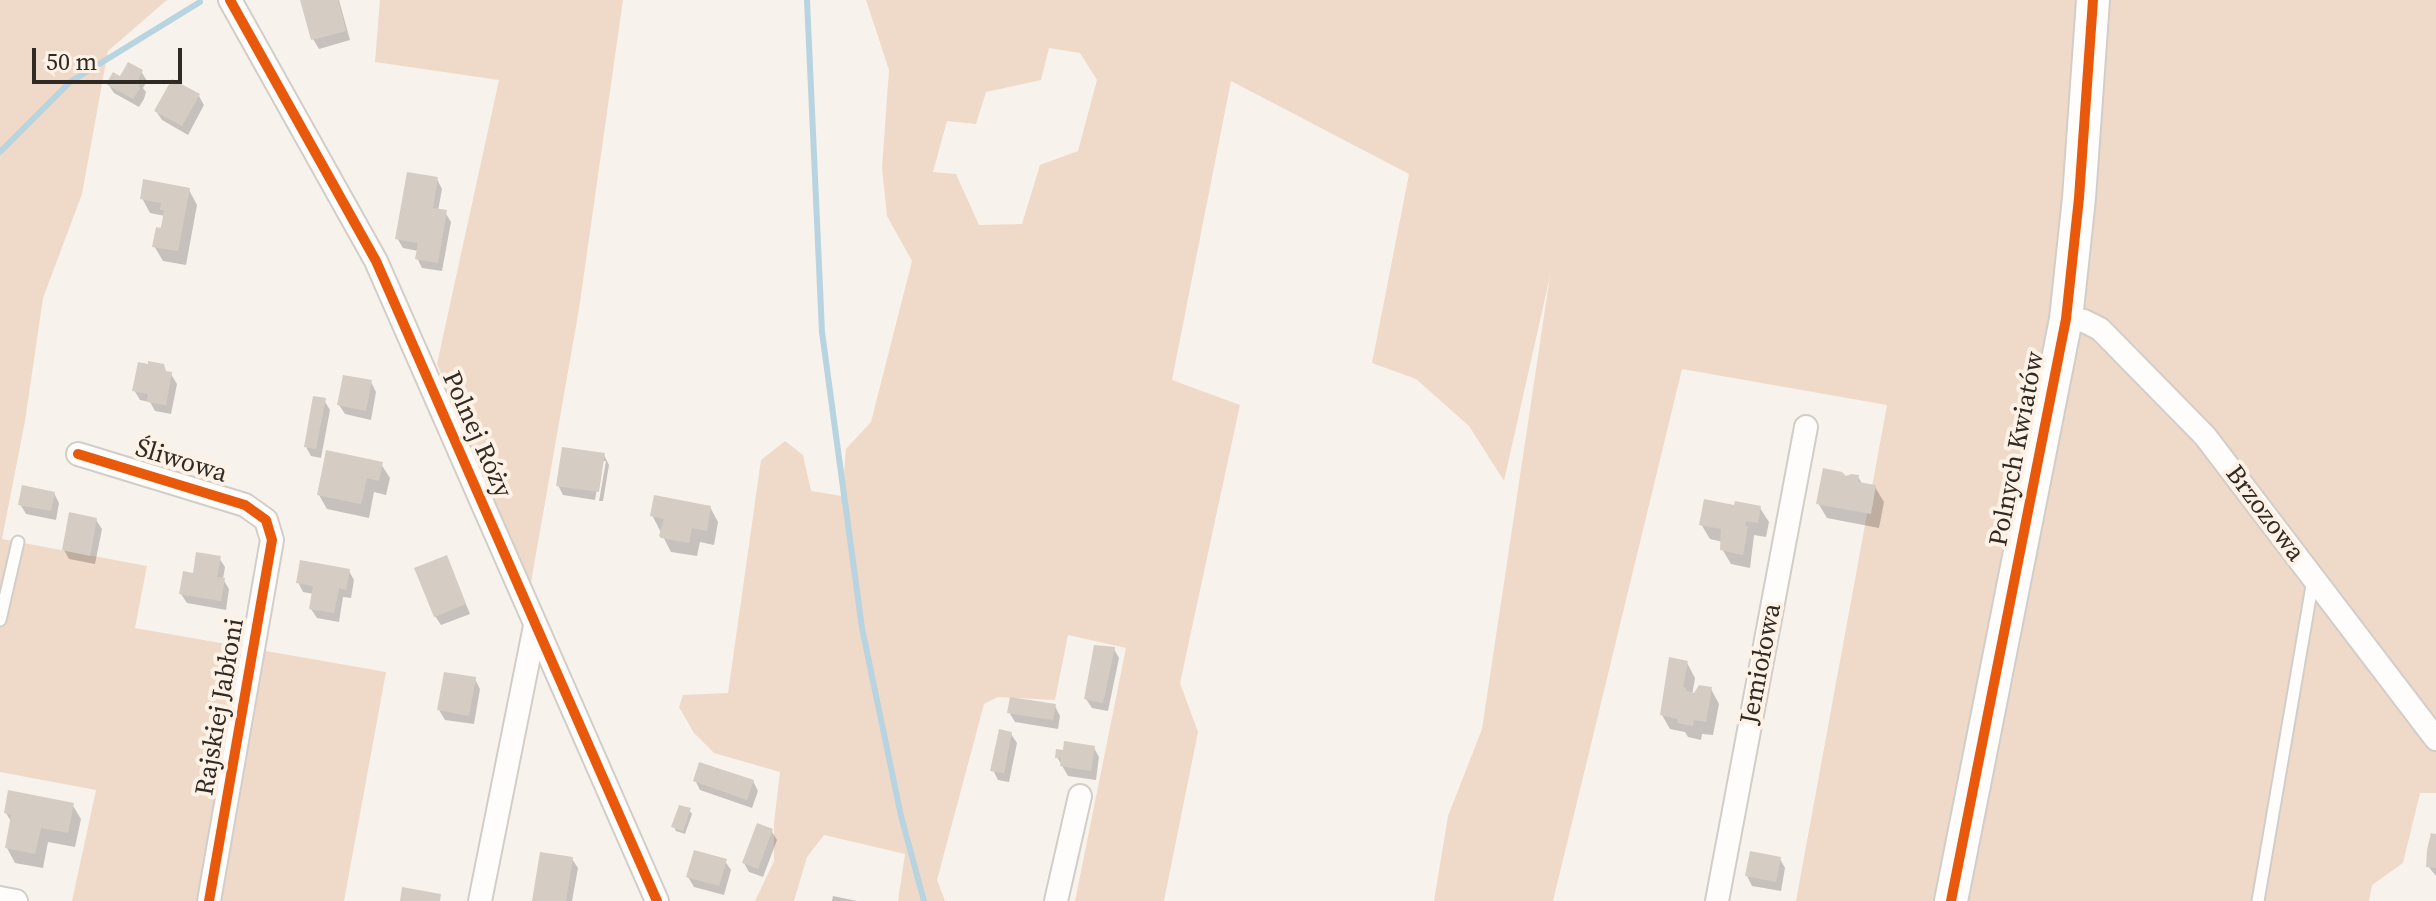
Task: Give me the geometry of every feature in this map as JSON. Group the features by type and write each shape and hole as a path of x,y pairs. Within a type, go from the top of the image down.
{"street":[{"name":"Polnej Róży","path":"230,0 376,261 657,901"},
{"name":"Polnych Kwiatów","path":"1951,901 2066,319 2079,198 2093,0"},
{"name":"Brzozowa","path":"2066,319 2084,321 2100,329 2205,436 2436,739"},
{"name":"Jemiołowa","path":"1717,901 1806,427"},
{"name":"Śliwowa","path":"78,454 245,505 266,520"},
{"name":"Rajskiej Jabłoni","path":"209,901 267,574 272,540 266,520"},
{"path":"480,901 535,626"},
{"path":"1056,901 1080,796"},
{"path":"0,898 16,901"}],"lane":[{"path":"0,620 18,542"},
{"path":"2258,901 2313,579"}],"shaded area":[{"path":"0,0 167,0 108,51 82,194 43,298 25,421 2,539 147,566 135,628 386,672 344,901 72,901 96,790 0,772"},
{"path":"380,0 623,0 579,309 530,588 437,364 499,80 375,62"},
{"path":"866,0 2436,0 2436,793 2420,793 2403,863 2372,885 2369,901 1796,901 1887,405 1682,369 1553,901 1434,901 1448,816 1482,729 1550,276 1504,481 1469,426 1416,379 1372,363 1409,174 1231,81 1172,380 1240,405 1180,683 1198,732 1164,901 1075,901 1126,648 1068,635 1055,700 998,697 984,704 937,880 945,901 898,901 905,854 824,835 807,857 794,901 755,901 774,861 774,823 780,772 714,753 694,733 679,707 683,695 728,693 761,460 785,441 803,455 811,491 842,496 846,449 871,422 912,261 887,216 882,168 889,70","holes":["1049,48 1080,53 1097,80 1078,151 1040,165 1022,224 979,225 956,174 933,172 947,121 976,124 986,92 1041,80"]}],"building":[{"path":"300,0 338,0 346,31 311,40"},
{"path":"128,62 143,70 138,79 142,81 140,88 133,99 106,84 113,72 120,76"},
{"path":"172,79 200,94 182,126 154,111"},
{"path":"407,172 438,177 433,208 447,210 438,263 415,259 418,243 395,239"},
{"path":"143,179 190,188 178,251 152,247 156,227 161,228 164,210 160,210 161,203 140,199"},
{"path":"148,361 164,364 166,371 172,372 166,405 147,402 148,394 132,391 138,362 148,364"},
{"path":"343,375 372,380 366,411 337,405"},
{"path":"313,396 326,398 316,449 304,447"},
{"path":"562,447 605,453 599,492 556,486"},
{"path":"326,450 383,462 379,481 367,478 361,504 317,495"},
{"path":"1823,468 1842,472 1846,476 1859,475 1858,482 1876,485 1871,514 1816,504"},
{"path":"22,485 55,492 51,511 18,505"},
{"path":"654,495 711,506 707,531 692,528 689,543 661,538 664,519 650,516"},
{"path":"1704,499 1761,506 1758,523 1746,521 1745,526 1748,526 1743,555 1720,550 1721,529 1699,525"},
{"path":"69,512 97,518 90,556 62,550"},
{"path":"196,552 221,556 217,577 225,578 221,601 179,594 183,571 193,573"},
{"path":"447,555 466,604 434,617 414,568"},
{"path":"300,560 350,569 346,590 339,588 334,613 309,609 313,586 296,583"},
{"path":"1094,645 1115,647 1103,703 1084,699"},
{"path":"1669,657 1688,661 1683,687 1686,691 1694,693 1699,685 1712,687 1706,722 1694,720 1693,726 1660,715"},
{"path":"444,672 476,677 469,716 437,710"},
{"path":"1010,697 1056,704 1053,720 1007,713"},
{"path":"999,729 1012,732 1004,773 990,771"},
{"path":"1064,741 1095,746 1091,771 1060,766 1061,758 1055,758 1056,749 1063,750"},
{"path":"699,762 754,780 747,800 693,781"},
{"path":"8,790 74,803 68,833 41,828 35,854 5,848 11,815 4,813"},
{"path":"679,805 691,808 683,831 671,827"},
{"path":"757,823 773,829 758,869 742,863"},
{"path":"2431,833 2436,834 2436,868 2426,867"},
{"path":"694,850 727,859 719,886 686,877"},
{"path":"1750,851 1781,857 1776,882 1745,876"},
{"path":"540,852 573,857 566,901 532,901"},
{"path":"402,887 441,894 440,901 400,901"}],"waterway":[{"path":"807,0 822,332 862,628 901,816 924,901"},
{"path":"0,152 70,82 200,2"}],"cycle path":[{"path":"230,0 376,261 657,901"},
{"path":"1951,901 2066,319 2079,198 2093,0"},
{"path":"78,454 245,505 266,520 272,540 209,901"}]}
